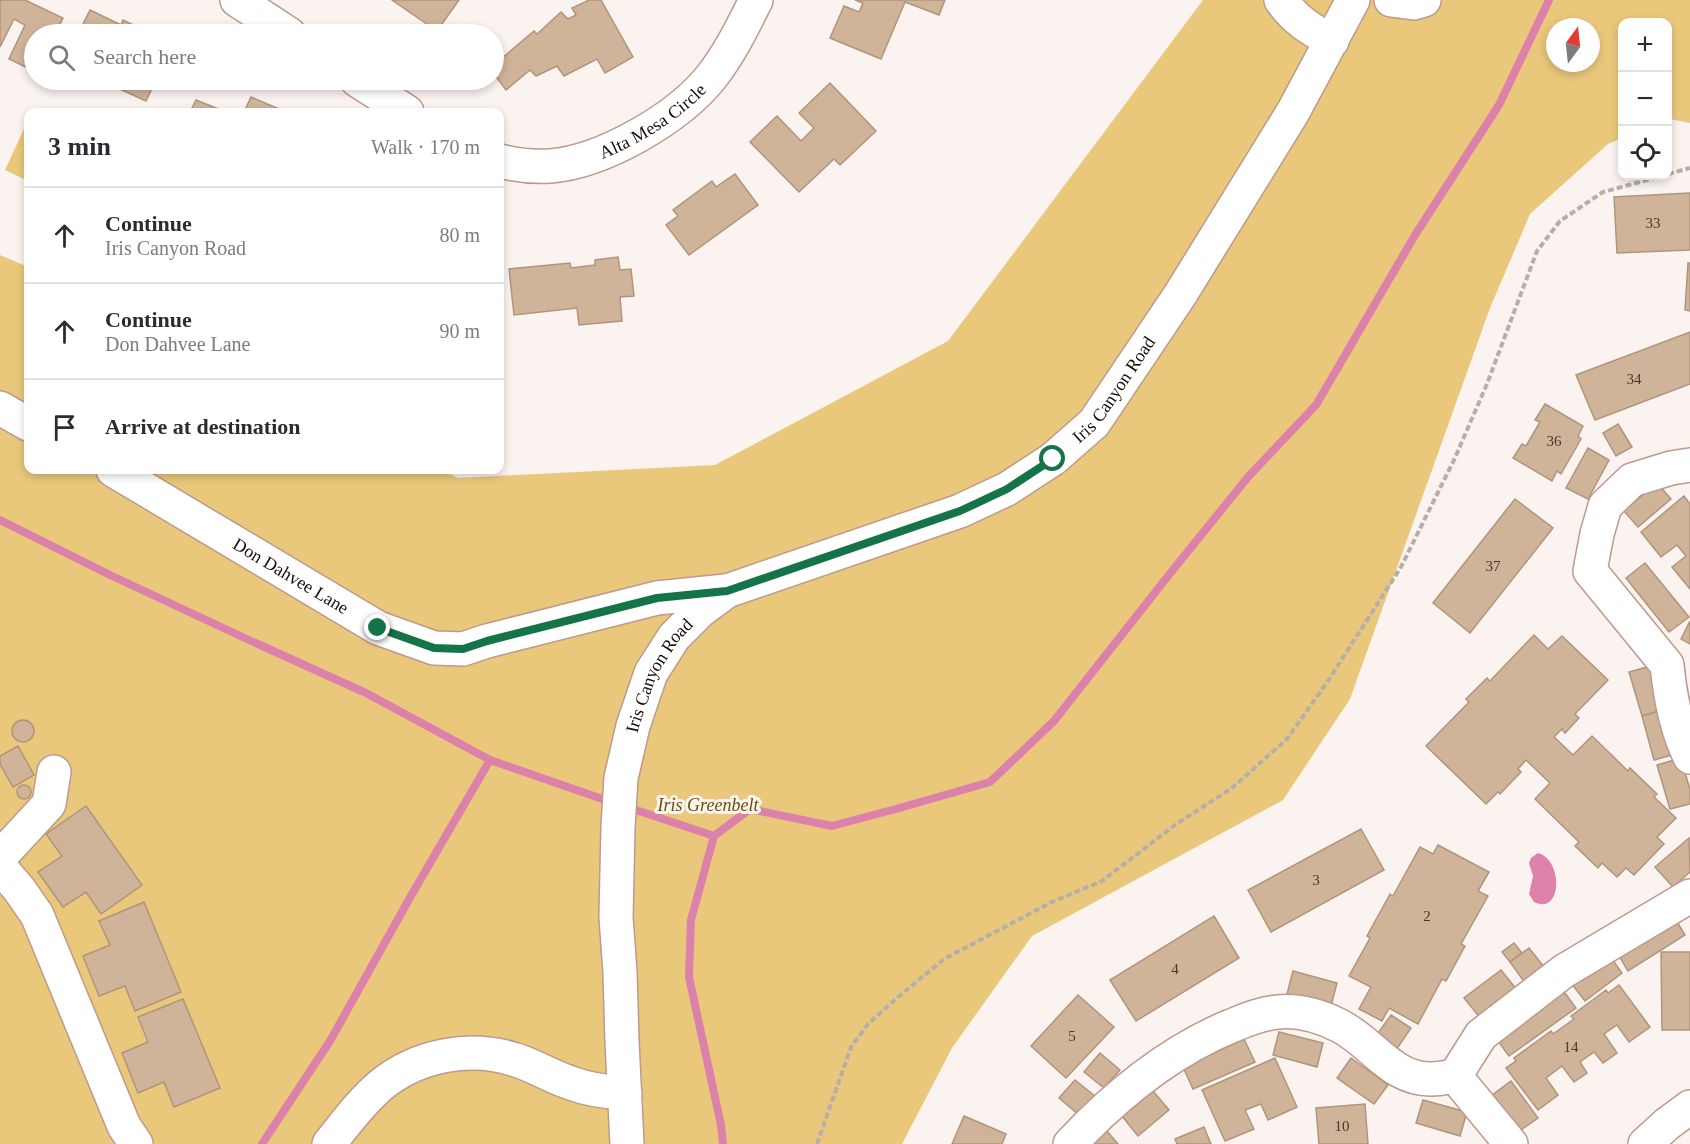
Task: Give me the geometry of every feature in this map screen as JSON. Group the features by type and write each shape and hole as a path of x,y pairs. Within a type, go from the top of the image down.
{"street":[{"path":"237,0 274,24"},
{"name":"Alta Mesa Circle","path":"504,162 516,165 550,166 590,158 660,122 686,103 711,78 743,27 756,0"},
{"path":"1281,0 1288,10 1307,27 1332,41"},
{"name":"Iris Canyon Road","path":"627,1144 616,917 618,827 621,778 633,726 651,673 674,637 700,611 727,591 960,511 1007,489 1053,459 1094,423 1180,295 1293,112 1353,0"},
{"path":"1391,0 1414,3 1424,0"},
{"path":"373,90 401,108"},
{"path":"0,408 24,422"},
{"path":"1688,746 1677,720 1668,681 1678,668 1590,571 1605,506 1632,480 1671,468 1690,465"},
{"name":"Don Dahvee Lane","path":"119,474 378,628 434,648 463,649 657,598 727,591"},
{"path":"0,857 49,804 54,772"},
{"path":"0,867 37,915 124,1126 136,1144"},
{"path":"1455,1076 1481,1035 1564,970 1690,896"},
{"path":"1070,1144 1112,1102 1146,1074 1188,1047 1217,1032 1265,1014 1295,1012 1340,1026 1364,1041 1386,1062 1405,1074 1432,1079 1455,1076"},
{"path":"329,1144 370,1095 391,1077 417,1063 451,1055 469,1053 514,1059 569,1083 602,1092 625,1093"},
{"path":"1455,1076 1511,1144"},
{"path":"1645,1144 1690,1107"}],"path":[{"path":"1672,173 1690,168"},
{"path":"817,1144 851,1047 868,1024 897,998 944,959 1052,902 1102,881 1175,825 1232,788 1287,740 1401,567 1454,460 1487,384 1537,251 1560,221 1603,192 1647,180"}],"green space":[{"name":"Iris Greenbelt","path":"1203,0 1690,0 1690,123 1672,120 1672,18 1618,18 1618,140 1608,144 1530,214 1490,308 1350,699 1283,800 1032,936 952,1048 902,1144 0,1144 0,255 24,265 24,474 450,474 458,478 715,465 948,341"},
{"path":"24,129 24,179 5,170"}],"shaded area":[{"path":"1538,853 1546,857 1555,875 1555,894 1550,901 1544,904 1534,902 1529,894 1533,876 1529,863 1531,858"}],"building":[{"path":"0,0 25,0 63,18 60,24 24,24 14,19 0,47"},
{"path":"392,0 459,0 442,24 427,24"},
{"path":"589,0 601,0 633,57 605,73 597,59 564,76 557,66 536,76 530,70 506,90 504,87 504,56 534,31 537,34 561,12 568,19 576,15 572,8"},
{"path":"855,0 945,0 939,15 905,2 881,59 830,38 844,6 859,12 863,3"},
{"path":"90,10 119,24 83,24"},
{"path":"24,27 24,66 9,59"},
{"path":"830,83 876,131 840,165 834,159 799,192 750,142 777,116 801,141 814,128 799,113"},
{"path":"122,90 151,90 146,101"},
{"path":"251,97 277,108 246,108"},
{"path":"196,100 216,108 192,108"},
{"path":"735,174 758,205 689,255 666,225 678,216 673,210 712,181 716,187"},
{"path":"1690,193 1690,250 1617,253 1614,197"},
{"path":"618,257 620,270 631,269 634,296 620,297 622,321 579,325 577,308 514,315 509,269 570,263 571,268 595,265 595,260"},
{"path":"1688,263 1690,263 1690,311 1685,310"},
{"path":"1690,332 1690,384 1595,420 1576,375"},
{"path":"1545,404 1583,426 1578,436 1581,439 1561,474 1557,471 1552,481 1513,458 1522,444 1526,446 1540,422 1535,420"},
{"path":"1618,424 1632,447 1616,456 1603,433"},
{"path":"1588,448 1609,460 1588,499 1566,488"},
{"path":"1657,483 1671,499 1638,527 1624,511"},
{"path":"1684,496 1690,504 1690,589 1672,567 1686,556 1677,545 1661,557 1641,532"},
{"path":"1515,499 1553,528 1470,633 1433,603"},
{"path":"1645,563 1689,617 1669,632 1626,578"},
{"path":"1690,621 1690,644 1681,639"},
{"path":"1534,635 1548,649 1562,636 1608,680 1575,714 1579,718 1565,733 1562,729 1554,737 1573,755 1592,736 1628,771 1630,768 1657,794 1654,797 1676,818 1657,837 1664,844 1634,875 1626,868 1617,877 1602,863 1598,868 1575,846 1579,842 1535,799 1550,783 1526,760 1518,769 1521,772 1500,794 1498,792 1486,804 1426,746 1469,702 1466,699 1487,678 1490,681"},
{"path":"1654,665 1666,709 1642,716 1629,672"},
{"path":"1666,709 1679,753 1654,760 1642,716"},
{"path":"19,720 27,720 34,727 34,735 27,742 19,742 12,735 12,727"},
{"path":"18,746 34,775 13,787 0,764 0,756"},
{"path":"1681,758 1690,790 1690,804 1670,809 1657,765"},
{"path":"21,785 27,785 31,792 27,799 21,799 17,795 17,789"},
{"path":"86,806 142,885 101,914 86,892 63,907 38,872 62,856 46,834"},
{"path":"1361,829 1384,870 1271,932 1248,890"},
{"path":"1689,838 1690,872 1673,887 1655,867"},
{"path":"1438,845 1489,872 1478,891 1488,896 1461,944 1465,946 1446,981 1442,979 1418,1024 1389,1008 1382,1021 1359,1009 1371,987 1349,976 1390,894 1393,896 1420,847 1433,854"},
{"path":"144,902 181,992 135,1011 125,986 99,996 83,956 110,945 99,921"},
{"path":"1673,915 1685,935 1628,971 1616,951"},
{"path":"1214,916 1239,958 1136,1021 1110,980"},
{"path":"1514,943 1522,953 1510,962 1502,952"},
{"path":"1529,948 1545,968 1525,983 1510,962"},
{"path":"1661,952 1690,952 1690,1030 1662,1030"},
{"path":"1609,955 1622,973 1585,1001 1571,983"},
{"path":"1501,970 1517,990 1481,1019 1464,998"},
{"path":"1293,971 1337,983 1331,1006 1287,994"},
{"path":"1619,985 1650,1027 1629,1042 1617,1025 1604,1034 1617,1053 1603,1063 1594,1052 1580,1062 1587,1073 1574,1082 1562,1066 1546,1078 1558,1095 1538,1110 1506,1068 1516,1061 1514,1058 1551,1031 1553,1034 1574,1019 1571,1016 1606,990 1608,993"},
{"path":"1562,989 1576,1008 1509,1056 1495,1037"},
{"path":"1078,995 1114,1027 1066,1078 1031,1046"},
{"path":"183,999 220,1088 174,1107 164,1082 138,1093 122,1053 148,1042 138,1017"},
{"path":"1391,1015 1411,1028 1396,1050 1376,1036"},
{"path":"1279,1032 1323,1043 1317,1067 1273,1055"},
{"path":"1244,1039 1255,1062 1193,1089 1183,1067"},
{"path":"1100,1053 1120,1070 1104,1088 1084,1072"},
{"path":"1275,1058 1297,1107 1268,1120 1261,1104 1245,1110 1254,1129 1225,1141 1202,1090"},
{"path":"1351,1058 1388,1085 1374,1104 1337,1078"},
{"path":"1075,1080 1095,1096 1079,1115 1059,1098"},
{"path":"1511,1081 1538,1118 1518,1132 1491,1096"},
{"path":"1153,1091 1169,1110 1138,1136 1122,1116"},
{"path":"1423,1100 1467,1112 1460,1136 1416,1123"},
{"path":"1365,1104 1368,1144 1319,1144 1316,1108"},
{"path":"964,1116 1006,1134 1002,1144 952,1144"},
{"path":"1204,1127 1211,1144 1177,1144 1175,1139"},
{"path":"1106,1130 1118,1144 1090,1144"}],"waterway":[{"path":"723,1144 721,1125 689,977 691,920 714,836 750,809 832,826 990,782 1054,721 1248,477 1316,405 1415,235 1499,105 1549,0"},
{"path":"0,520 110,575 366,693 490,760 611,802"},
{"path":"262,1144 330,1041 490,760"},
{"path":"627,807 714,836"}],"route":[{"path":"378,628 434,648 463,649 657,598 727,591 960,511 1007,489 1053,459"}]}
